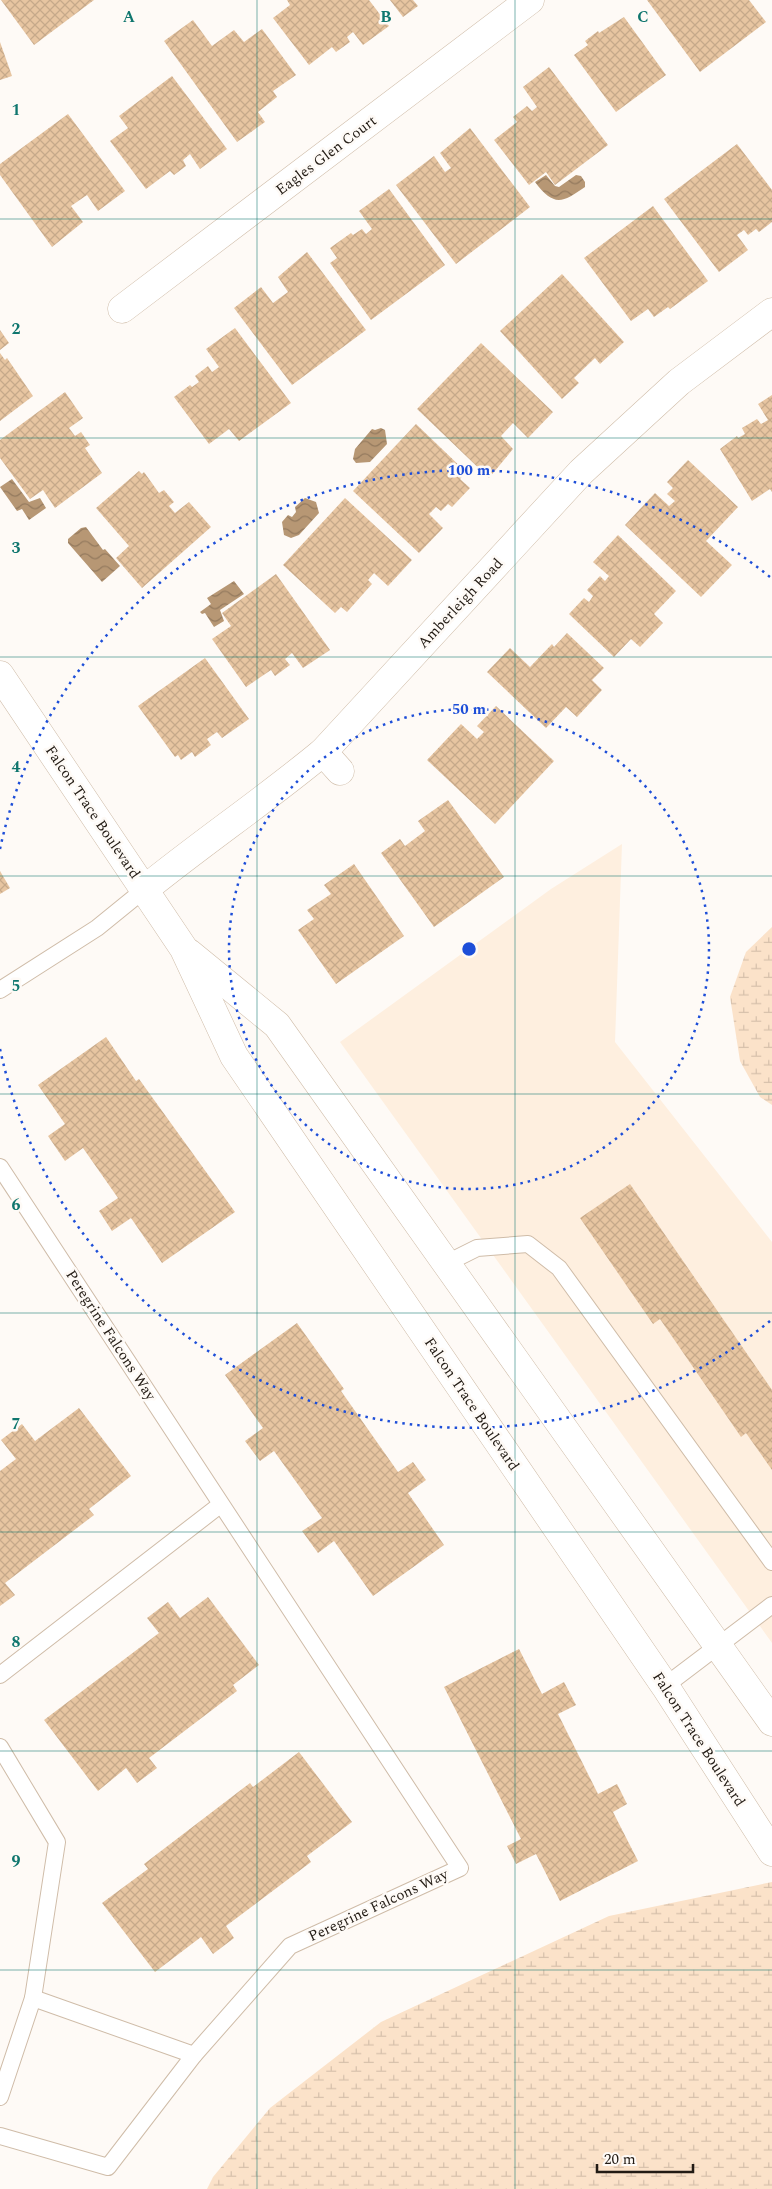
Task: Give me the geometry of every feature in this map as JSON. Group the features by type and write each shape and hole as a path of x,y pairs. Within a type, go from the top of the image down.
{"street":[{"name":"Eagles Glen Court","path":"122,309 530,0"},
{"name":"Amberleigh Road","path":"145,889 188,854 279,788 331,761 581,472 679,382 772,312"},
{"name":"Falcon Trace Boulevard","path":"0,675 184,949 234,1056 664,1686 772,1852"},
{"name":"Falcon Trace Boulevard","path":"184,949 277,1025 772,1722"}],"lane":[{"path":"0,990 97,928 145,889"},
{"name":"Peregrine Falcons Way","path":"0,1166 130,1362 220,1505 460,1868 290,1946 194,2055 108,2167 0,2136"},
{"path":"445,1264 477,1248 528,1244 559,1268 772,1562"},
{"path":"0,1675 220,1505"},
{"path":"664,1686 772,1605"},
{"path":"0,1747 57,1842 33,1998 0,2097"},
{"path":"33,1998 194,2055"}],"shaded area":[{"path":"622,844 615,1042 772,1242 772,1643 340,1042 551,889"}],"green space":[{"path":"772,927 772,1105 760,1097 740,1061 730,997 746,952"},
{"path":"772,1882 772,2189 207,2189 213,2177 270,2108 381,2022 609,1916"}],"water":[{"path":"546,175 555,186 559,187 576,175 581,176 585,182 585,187 564,199 553,199 535,182"},
{"path":"381,428 385,430 387,444 370,462 356,463 353,459 355,449 372,429"},
{"path":"12,479 29,502 40,498 46,508 29,520 22,509 17,511 0,487"},
{"path":"305,498 316,502 319,513 299,535 291,538 284,535 282,522 288,515 292,517 296,512 295,507"},
{"path":"86,527 103,550 105,549 120,566 102,582 68,543 68,539 81,528"},
{"path":"234,581 244,594 220,610 224,621 214,627 205,613 202,614 200,612 211,604 207,598"}],"building":[{"path":"1,0 94,0 34,45"},
{"path":"287,0 369,0 389,26 363,45 353,32 347,37 350,42 336,52 332,47 309,65 273,18 290,5"},
{"path":"390,0 413,0 418,6 403,17"},
{"path":"647,0 749,0 766,22 700,72"},
{"path":"624,17 666,75 616,112 574,55 588,45 585,41 598,31 599,33"},
{"path":"193,20 212,46 234,30 244,42 262,29 296,75 273,91 277,97 258,112 265,122 237,142 164,41"},
{"path":"0,42 12,76 0,80"},
{"path":"549,67 608,145 555,185 546,172 529,185 494,140 517,122 513,117 527,106 532,111 537,107 523,87"},
{"path":"172,76 227,149 200,169 190,154 183,160 186,166 174,175 170,171 146,189 110,141 128,128 119,116"},
{"path":"68,114 125,191 98,211 87,195 71,206 83,222 52,247 0,175 0,164"},
{"path":"470,128 530,207 456,264 396,185 434,156 445,172 451,168 440,153"},
{"path":"737,144 772,190 772,222 759,232 756,229 748,235 744,230 737,235 748,250 719,272 664,199"},
{"path":"389,189 445,265 371,320 330,263 337,258 330,248 351,233 353,235 362,229 366,234 372,229 359,211"},
{"path":"653,206 708,281 670,309 668,307 654,317 648,309 631,321 584,258"},
{"path":"307,252 366,330 292,385 234,308 261,287 273,303 288,292 278,277"},
{"path":"562,274 624,342 600,364 595,358 574,378 579,383 562,399 500,331"},
{"path":"235,328 291,403 239,441 229,429 209,444 174,397 190,385 192,387 199,382 195,376 208,366 212,372 219,367 206,349"},
{"path":"0,330 9,343 0,350"},
{"path":"481,343 553,412 528,438 513,423 501,436 513,449 489,478 417,409"},
{"path":"0,353 5,360 7,358 33,396 0,421"},
{"path":"65,392 83,418 69,428 75,436 81,432 90,445 85,448 102,473 55,508 43,490 30,499 0,458 0,440"},
{"path":"772,395 772,492 770,489 752,501 720,449 737,436 738,438 745,434 742,428 757,419 761,424 768,420 758,404"},
{"path":"416,424 466,472 460,479 470,488 452,507 448,504 441,511 436,507 429,514 443,528 419,553 353,491"},
{"path":"688,460 738,507 706,541 732,565 701,597 625,525 655,493 669,506 675,501 667,494 673,488 667,482"},
{"path":"139,471 142,474 144,472 159,493 164,490 174,502 169,506 175,513 189,502 211,527 142,588 116,558 129,546 96,508"},
{"path":"345,498 412,560 388,586 374,573 368,580 372,584 347,612 341,607 335,613 283,565"},
{"path":"618,535 676,591 654,614 663,623 640,647 631,639 614,657 569,614 584,598 589,602 593,596 587,590 600,576 605,581 609,576 593,562"},
{"path":"276,574 330,650 303,668 292,653 285,659 290,665 275,676 271,670 246,687 212,639 231,626 222,613"},
{"path":"567,633 604,668 592,680 602,690 577,717 566,707 546,728 487,672 510,648 530,667 552,644 554,647"},
{"path":"205,658 249,719 222,738 217,732 207,739 211,745 195,757 192,752 181,760 178,755 175,757 138,706"},
{"path":"496,706 554,761 495,824 427,760 461,724 477,739 484,732 477,726"},
{"path":"448,800 504,877 434,927 381,853 400,839 405,846 425,831 418,821"},
{"path":"354,864 404,936 336,984 298,930 314,919 307,910 331,894 324,885"},
{"path":"0,871 10,888 0,894"},
{"path":"106,1037 136,1081 139,1079 235,1212 162,1263 131,1218 112,1231 99,1211 118,1198 83,1148 65,1161 48,1136 65,1124 38,1085"},
{"path":"630,1184 772,1390 772,1470 746,1433 741,1437 660,1319 653,1324 580,1218"},
{"path":"297,1323 344,1389 341,1391 398,1472 413,1462 426,1480 408,1493 444,1545 373,1596 334,1541 318,1553 302,1531 322,1518 274,1451 260,1461 245,1441 263,1428 225,1375"},
{"path":"79,1408 131,1476 89,1509 94,1515 5,1583 15,1595 0,1606 0,1471 16,1459 1,1440 22,1424 35,1441"},
{"path":"208,1597 259,1665 233,1685 237,1691 149,1758 157,1768 137,1783 126,1768 98,1791 44,1720 159,1633 147,1618 168,1602 180,1618"},
{"path":"519,1649 542,1694 564,1682 576,1705 558,1714 598,1794 617,1784 627,1804 613,1812 638,1861 560,1901 536,1854 516,1864 507,1846 521,1839 444,1687"},
{"path":"299,1752 352,1822 307,1856 311,1862 226,1926 234,1938 213,1954 201,1937 155,1972 102,1903 148,1869 144,1864 250,1783 253,1787"}]}
